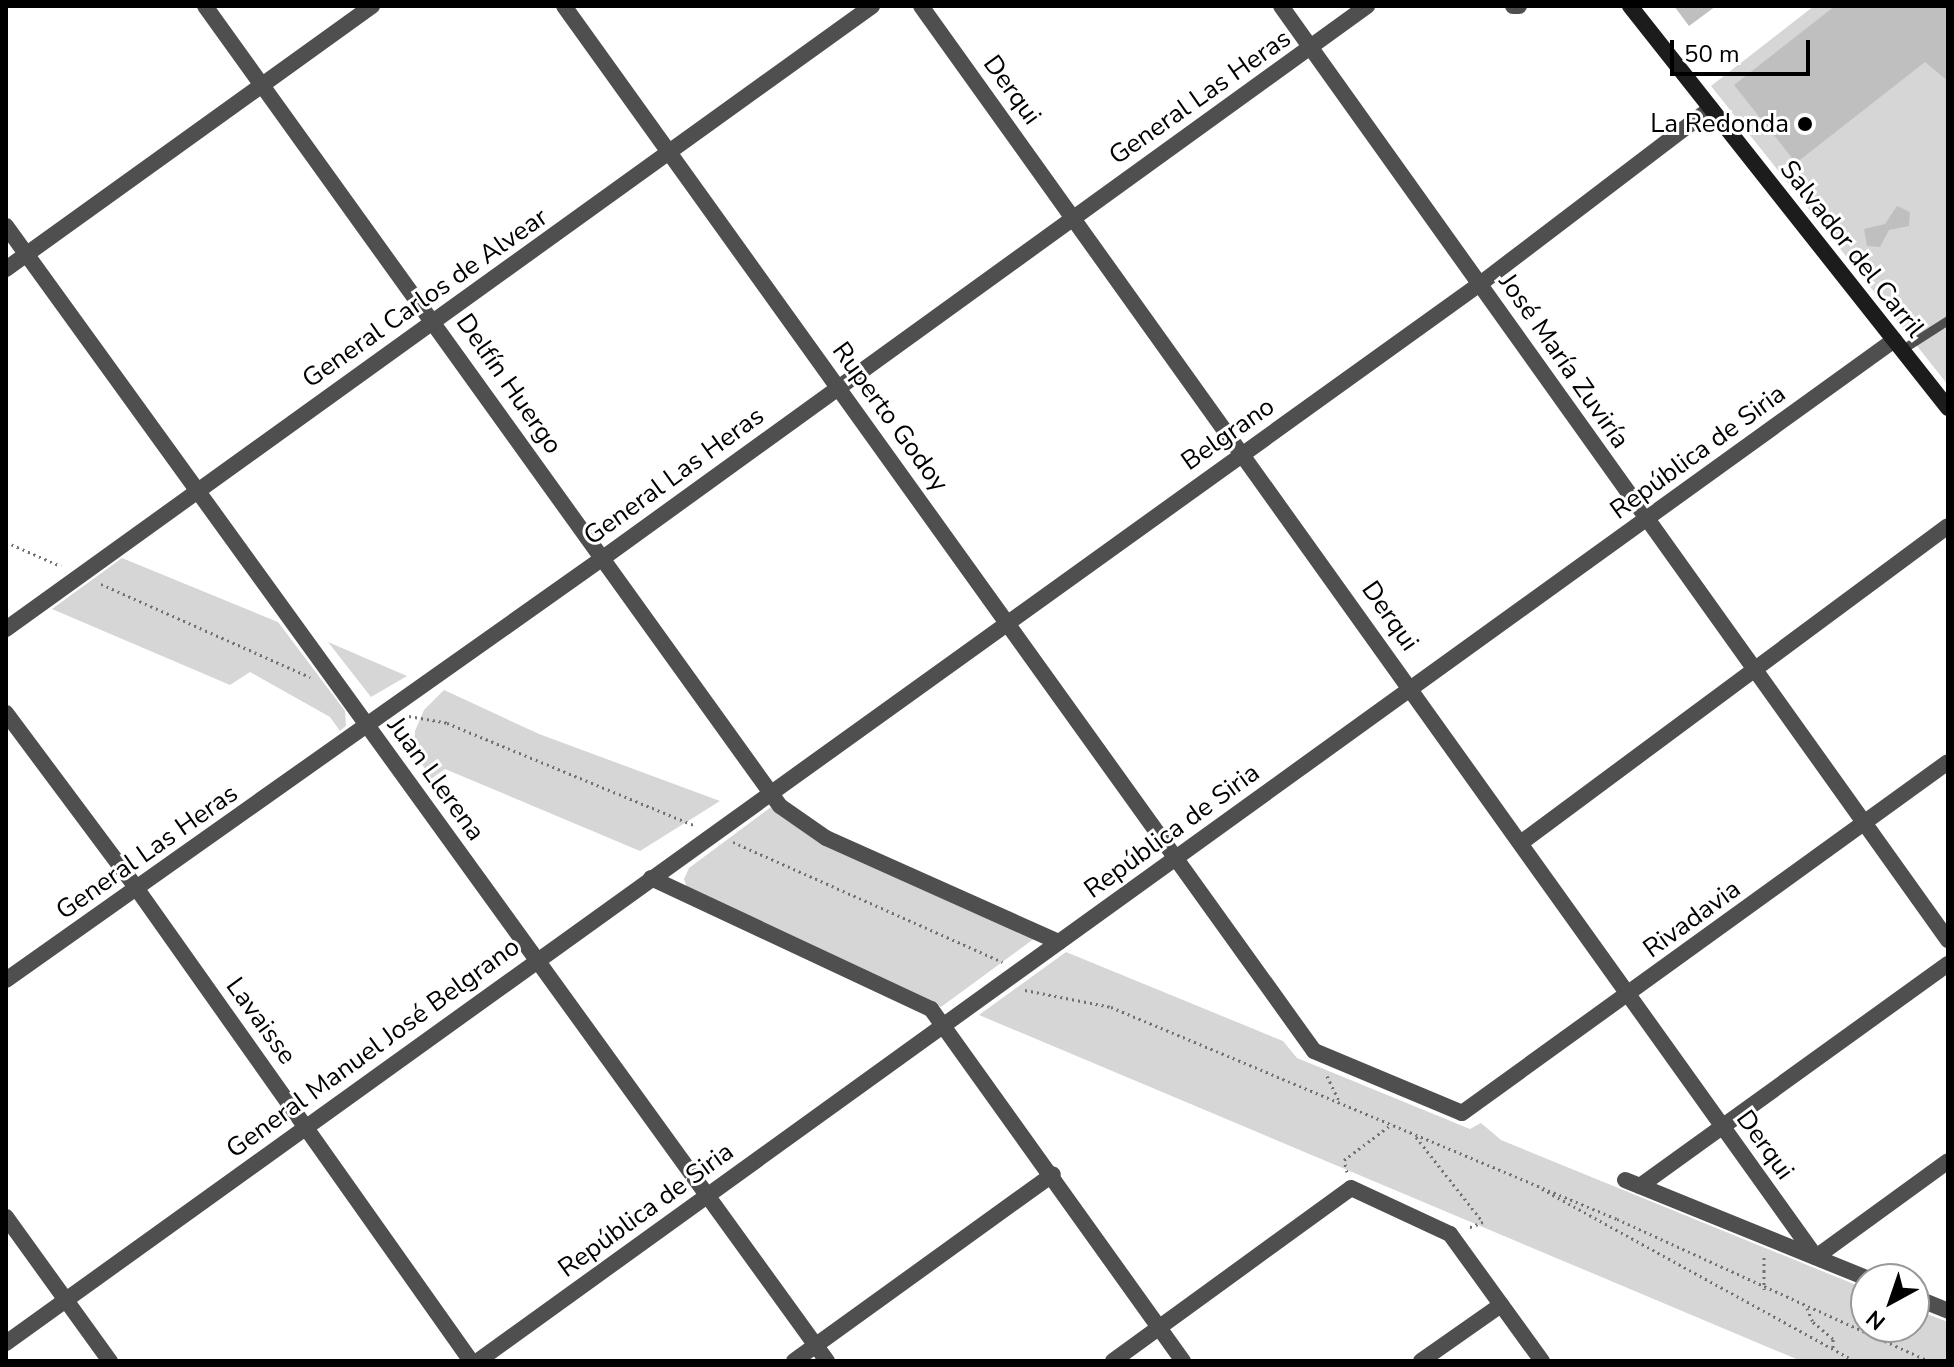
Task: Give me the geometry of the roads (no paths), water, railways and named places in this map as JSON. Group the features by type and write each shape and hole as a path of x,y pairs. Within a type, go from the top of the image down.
{"main road":[{"name":"Salvador del Carril","path":"1630,6 1948,408"}],"street":[{"name":"Delfín Huergo","path":"205,6 436,323 770,794 826,838 1059,942"},
{"path":"6,269 263,88 372,6"},
{"name":"Ruperto Godoy","path":"564,6 1314,1051 1462,1113"},
{"name":"General Carlos de Alvear","path":"6,629 196,488 436,323 872,6"},
{"name":"Derqui","path":"921,6 1244,452 1816,1257"},
{"name":"José María Zuviría","path":"1281,6 1948,940"},
{"name":"General Las Heras","path":"6,980 603,558 1367,6"},
{"name":"Belgrano","path":"770,794 1006,621 1480,284 1711,108"},
{"name":"Juan Llerena","path":"6,226 827,1361"},
{"name":"República de Siria","path":"478,1361 1647,518 1898,345"},
{"path":"1522,842 1757,672 1948,526"},
{"name":"Lavaisse","path":"6,713 137,889 471,1361"},
{"name":"Rivadavia","path":"1462,1113 1948,762"},
{"name":"General Manuel José Belgrano","path":"6,1343 770,794"},
{"path":"651,878 931,1009 1053,1174 1183,1361"},
{"path":"1850,1271 1633,1183 1722,1127 1948,964"},
{"path":"1816,1257 1948,1161"},
{"path":"794,1361 1053,1174"},
{"path":"1113,1361 1351,1188 1450,1234 1542,1361"},
{"path":"6,1217 110,1361"},
{"path":"1421,1361 1501,1305"}],"lane":[{"path":"1898,345 1948,320"}],"place":[{"name":"La Redonda","path":"1805,124"}]}
